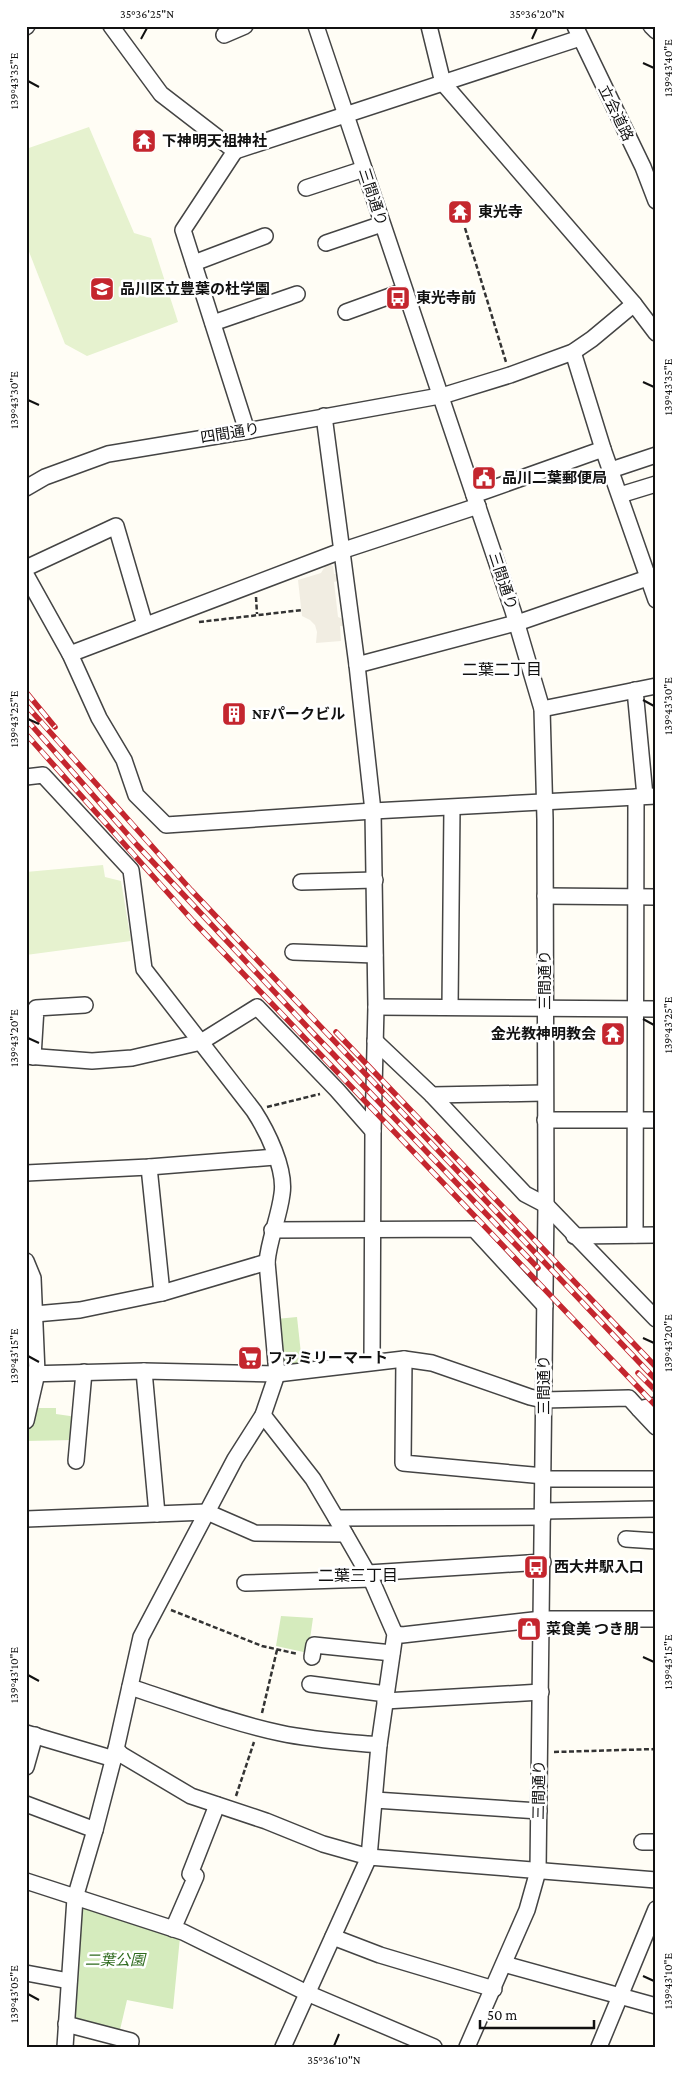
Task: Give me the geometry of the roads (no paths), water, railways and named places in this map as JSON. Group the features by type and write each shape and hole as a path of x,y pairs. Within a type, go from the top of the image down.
{"street":[{"path":"111,26 161,94 235,151"},
{"path":"224,35 245,26"},
{"name":"三間通り","path":"316,26 439,396 476,501 542,710 546,1205 538,1871 527,1910 468,2047"},
{"path":"650,26 656,31"},
{"path":"431,27 443,83 634,304 656,333"},
{"path":"247,431 183,230 235,151 443,83 578,30"},
{"name":"立会道路","path":"578,30 643,168 656,201"},
{"path":"306,188 364,169"},
{"path":"326,243 382,224"},
{"path":"194,263 266,236"},
{"path":"346,312 404,291"},
{"path":"213,323 297,294"},
{"name":"四間通り","path":"26,488 44,477 108,454 439,396 510,375 573,352 592,339 634,304"},
{"path":"573,352 610,470 652,576 656,600"},
{"path":"324,416 373,811 376,1007 373,1131 372,1362"},
{"path":"70,654 341,550 476,501 604,449"},
{"path":"610,470 656,455"},
{"path":"620,495 656,484"},
{"path":"26,568 116,526 145,625"},
{"path":"26,574 70,654 98,718 124,760 136,795 166,825 373,811 646,797"},
{"path":"356,665 379,655 516,623 596,592 652,576"},
{"path":"542,710 656,686"},
{"path":"635,690 646,797 636,897 635,1236"},
{"path":"26,777 43,775 131,870 144,969 161,997 200,1042 254,1111 264,1127 282,1182 282,1194 272,1230 267,1262 277,1374 263,1415 236,1459 159,1605 140,1637 115,1754 75,1898 65,2047"},
{"path":"450,1007 452,808"},
{"path":"301,882 375,880"},
{"path":"545,896 656,897"},
{"path":"293,952 375,955"},
{"path":"85,1005 36,1008 29,1057 53,1055 92,1060 132,1058 200,1042 257,1007 337,1090 373,1131"},
{"path":"376,1007 656,1010"},
{"path":"375,1042 432,1095 524,1194 546,1205 574,1231 656,1319"},
{"path":"432,1095 545,1093"},
{"path":"545,1120 656,1120"},
{"path":"26,1173 149,1167 275,1156"},
{"path":"149,1167 162,1293"},
{"path":"272,1230 474,1230 545,1306"},
{"path":"574,1231 597,1231 635,1236 656,1235"},
{"path":"26,1261 33,1278 32,1373 26,1421"},
{"path":"32,1305 80,1310 162,1293 267,1262"},
{"path":"404,1359 403,1463 544,1478 656,1479"},
{"path":"32,1373 144,1371 277,1374 404,1359 432,1363 543,1400 629,1398 656,1427"},
{"path":"144,1371 157,1514"},
{"path":"76,1461 84,1372"},
{"path":"639,1409 656,1405"},
{"path":"263,1415 313,1479 369,1576 394,1634 379,1744 369,1857 283,2047"},
{"path":"336,1518 543,1514 656,1509"},
{"path":"26,1519 207,1512 255,1533 345,1534"},
{"path":"626,1539 656,1541"},
{"path":"245,1582 369,1576 543,1562"},
{"path":"394,1634 402,1635 542,1619 656,1619"},
{"path":"312,1656 314,1646 392,1653"},
{"path":"310,1684 386,1698 541,1692"},
{"path":"130,1687 218,1716 280,1733 314,1739 379,1744"},
{"path":"26,1767 30,1734 122,1756 191,1796 323,1844 369,1857 656,1880"},
{"path":"375,1800 539,1810"},
{"path":"26,1804 95,1830"},
{"path":"173,1929 196,1876 190,1874 218,1805"},
{"path":"26,1881 183,1932 307,1993 434,2047"},
{"path":"599,2047 656,1909"},
{"path":"333,1937 380,1955 494,1990"},
{"path":"504,1964 656,2006"},
{"path":"26,1973 69,1981"},
{"path":"66,2024 131,2041 130,2047"}],"railway":[{"path":"26,692 55,727"},
{"path":"26,705 191,890 656,1380"},
{"path":"26,719 137,845 312,1032 538,1268"},
{"path":"26,734 193,921 656,1406"},
{"path":"336,1032 656,1367"},
{"path":"638,1373 656,1391"}],"place":[{"name":"下神明天祖神社","path":"144,141"},
{"name":"東光寺","path":"460,212"},
{"name":"品川区立豊葉の杜学園","path":"102,289"},
{"name":"東光寺前","path":"398,298"},
{"name":"品川二葉郵便局","path":"484,478"},
{"name":"NFパークビル","path":"234,714"},
{"name":"金光教神明教会","path":"613,1034"},
{"name":"ファミリーマート","path":"250,1358"},
{"name":"西大井駅入口","path":"536,1567"},
{"name":"菜食美 つき朋","path":"529,1629"}],"district":[{"name":"二葉二丁目","path":"502,669"},
{"name":"二葉三丁目","path":"358,1575"}],"park label":[{"name":"二葉公園","path":"115,1960"}]}
